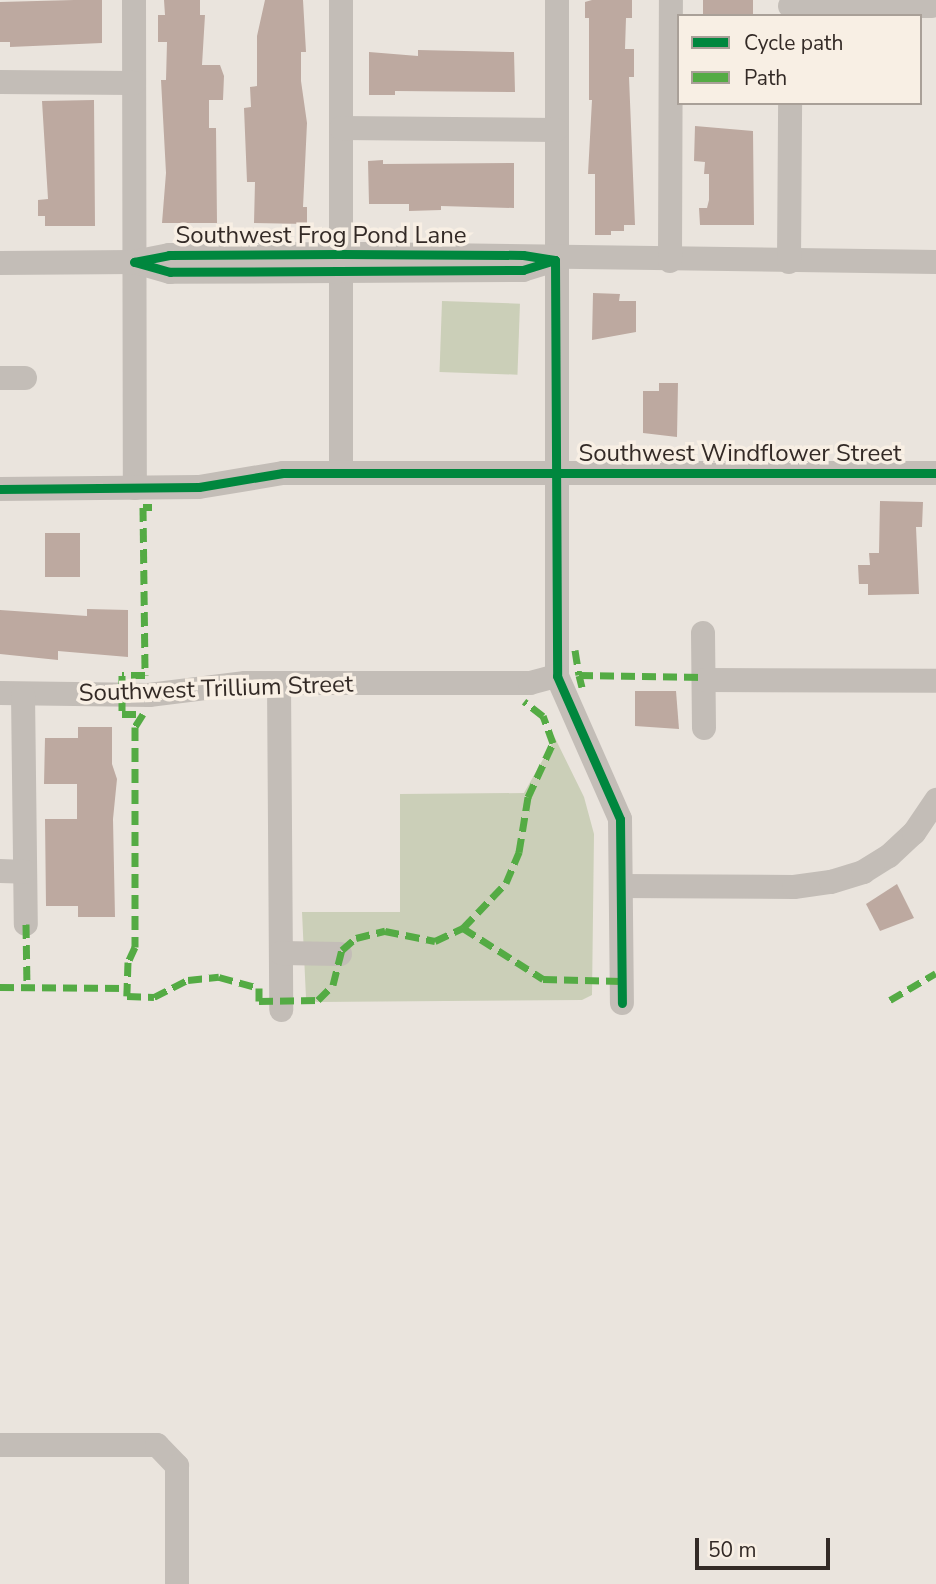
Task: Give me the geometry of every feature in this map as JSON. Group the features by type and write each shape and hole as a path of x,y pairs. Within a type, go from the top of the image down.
{"street":[{"path":"134,0 135,488"},
{"path":"341,0 341,474"},
{"path":"557,0 557,676 616,804 621,886 622,1003"},
{"path":"670,261 671,0"},
{"path":"790,7 932,6"},
{"path":"0,82 134,83"},
{"path":"789,262 790,105"},
{"path":"341,128 556,130"},
{"name":"Southwest Frog Pond Lane","path":"0,263 134,262 169,255 523,270 555,260 936,262"},
{"path":"0,378 26,378"},
{"name":"Southwest Windflower Street","path":"0,489 208,486 264,475 936,474"},
{"path":"703,633 704,728"},
{"name":"Southwest Trillium Street","path":"11,693 149,695 245,682 530,683 557,676"},
{"path":"704,680 936,681"},
{"path":"279,683 281,1010"},
{"path":"11,693 25,872 26,924"},
{"path":"621,886 794,887 831,882 863,872 889,856 914,833 936,800"},
{"path":"0,872 25,872"},
{"path":"281,953 340,954"},
{"path":"0,1445 157,1446 177,1466 177,1584"}],"green space":[{"path":"442,301 520,304 517,375 440,372"},
{"path":"555,738 584,797 594,834 592,995 582,1000 317,1002 306,998 302,912 400,912 400,794 524,793"}],"building":[{"path":"102,0 102,43 10,47 10,42 0,42 0,2"},
{"path":"164,0 200,0 200,15 205,15 202,65 220,65 224,76 223,100 209,100 209,128 216,128 217,223 162,223 166,173 161,80 166,80 167,42 158,42 158,15 165,15"},
{"path":"265,0 303,0 306,52 301,52 301,81 307,123 303,207 307,207 307,224 254,223 255,182 247,182 244,108 251,107 250,87 257,86 257,36"},
{"path":"632,0 632,18 626,18 625,49 634,49 634,77 629,77 635,225 624,225 624,231 611,231 611,235 595,235 595,174 588,174 592,100 589,100 589,18 585,18 585,2"},
{"path":"703,0 753,0 753,14 703,14"},
{"path":"418,50 514,52 515,92 395,91 395,95 369,95 369,52 418,56"},
{"path":"94,100 95,226 45,226 45,216 38,216 38,200 48,199 42,101"},
{"path":"695,126 753,131 754,225 700,225 699,208 707,208 709,200 709,174 704,174 705,162 694,161"},
{"path":"383,160 383,164 514,163 514,208 441,206 441,210 409,211 409,204 369,204 368,161"},
{"path":"593,293 620,294 619,301 636,301 636,332 592,340"},
{"path":"659,383 678,383 677,437 643,433 643,391 659,391"},
{"path":"880,501 923,502 922,527 916,527 919,594 868,595 868,584 859,584 858,565 870,565 869,553 879,553"},
{"path":"45,533 80,533 80,577 45,577"},
{"path":"87,609 128,610 128,657 58,651 58,660 0,654 0,610 87,616"},
{"path":"635,691 676,691 679,729 635,726"},
{"path":"78,727 112,727 112,764 117,779 113,819 115,917 78,917 78,906 46,906 45,819 77,819 77,784 44,784 45,738 78,738"},
{"path":"897,884 914,918 880,931 866,904"}],"marked path":[{"path":"152,507 143,507 145,675 122,675 122,714 143,714 135,727 135,947 128,962 127,996 154,997 188,980 219,977 259,988 259,1001 318,1000 333,985 342,950 356,938 385,931 435,941 463,928 506,883 519,852 528,797 553,743 543,716 524,701"},
{"path":"575,650 579,675"},
{"path":"582,687 579,675 704,677"},
{"path":"26,924 27,987"},
{"path":"463,928 543,979 622,981"},
{"path":"890,1000 936,973"},
{"path":"0,987 127,988"}],"cycle path":[{"path":"341,254 523,255 555,260 523,270 170,272 134,262 169,255 341,254"},
{"path":"555,260 557,676 620,819 622,1003"},
{"path":"0,489 199,487 283,473 936,473"}]}
